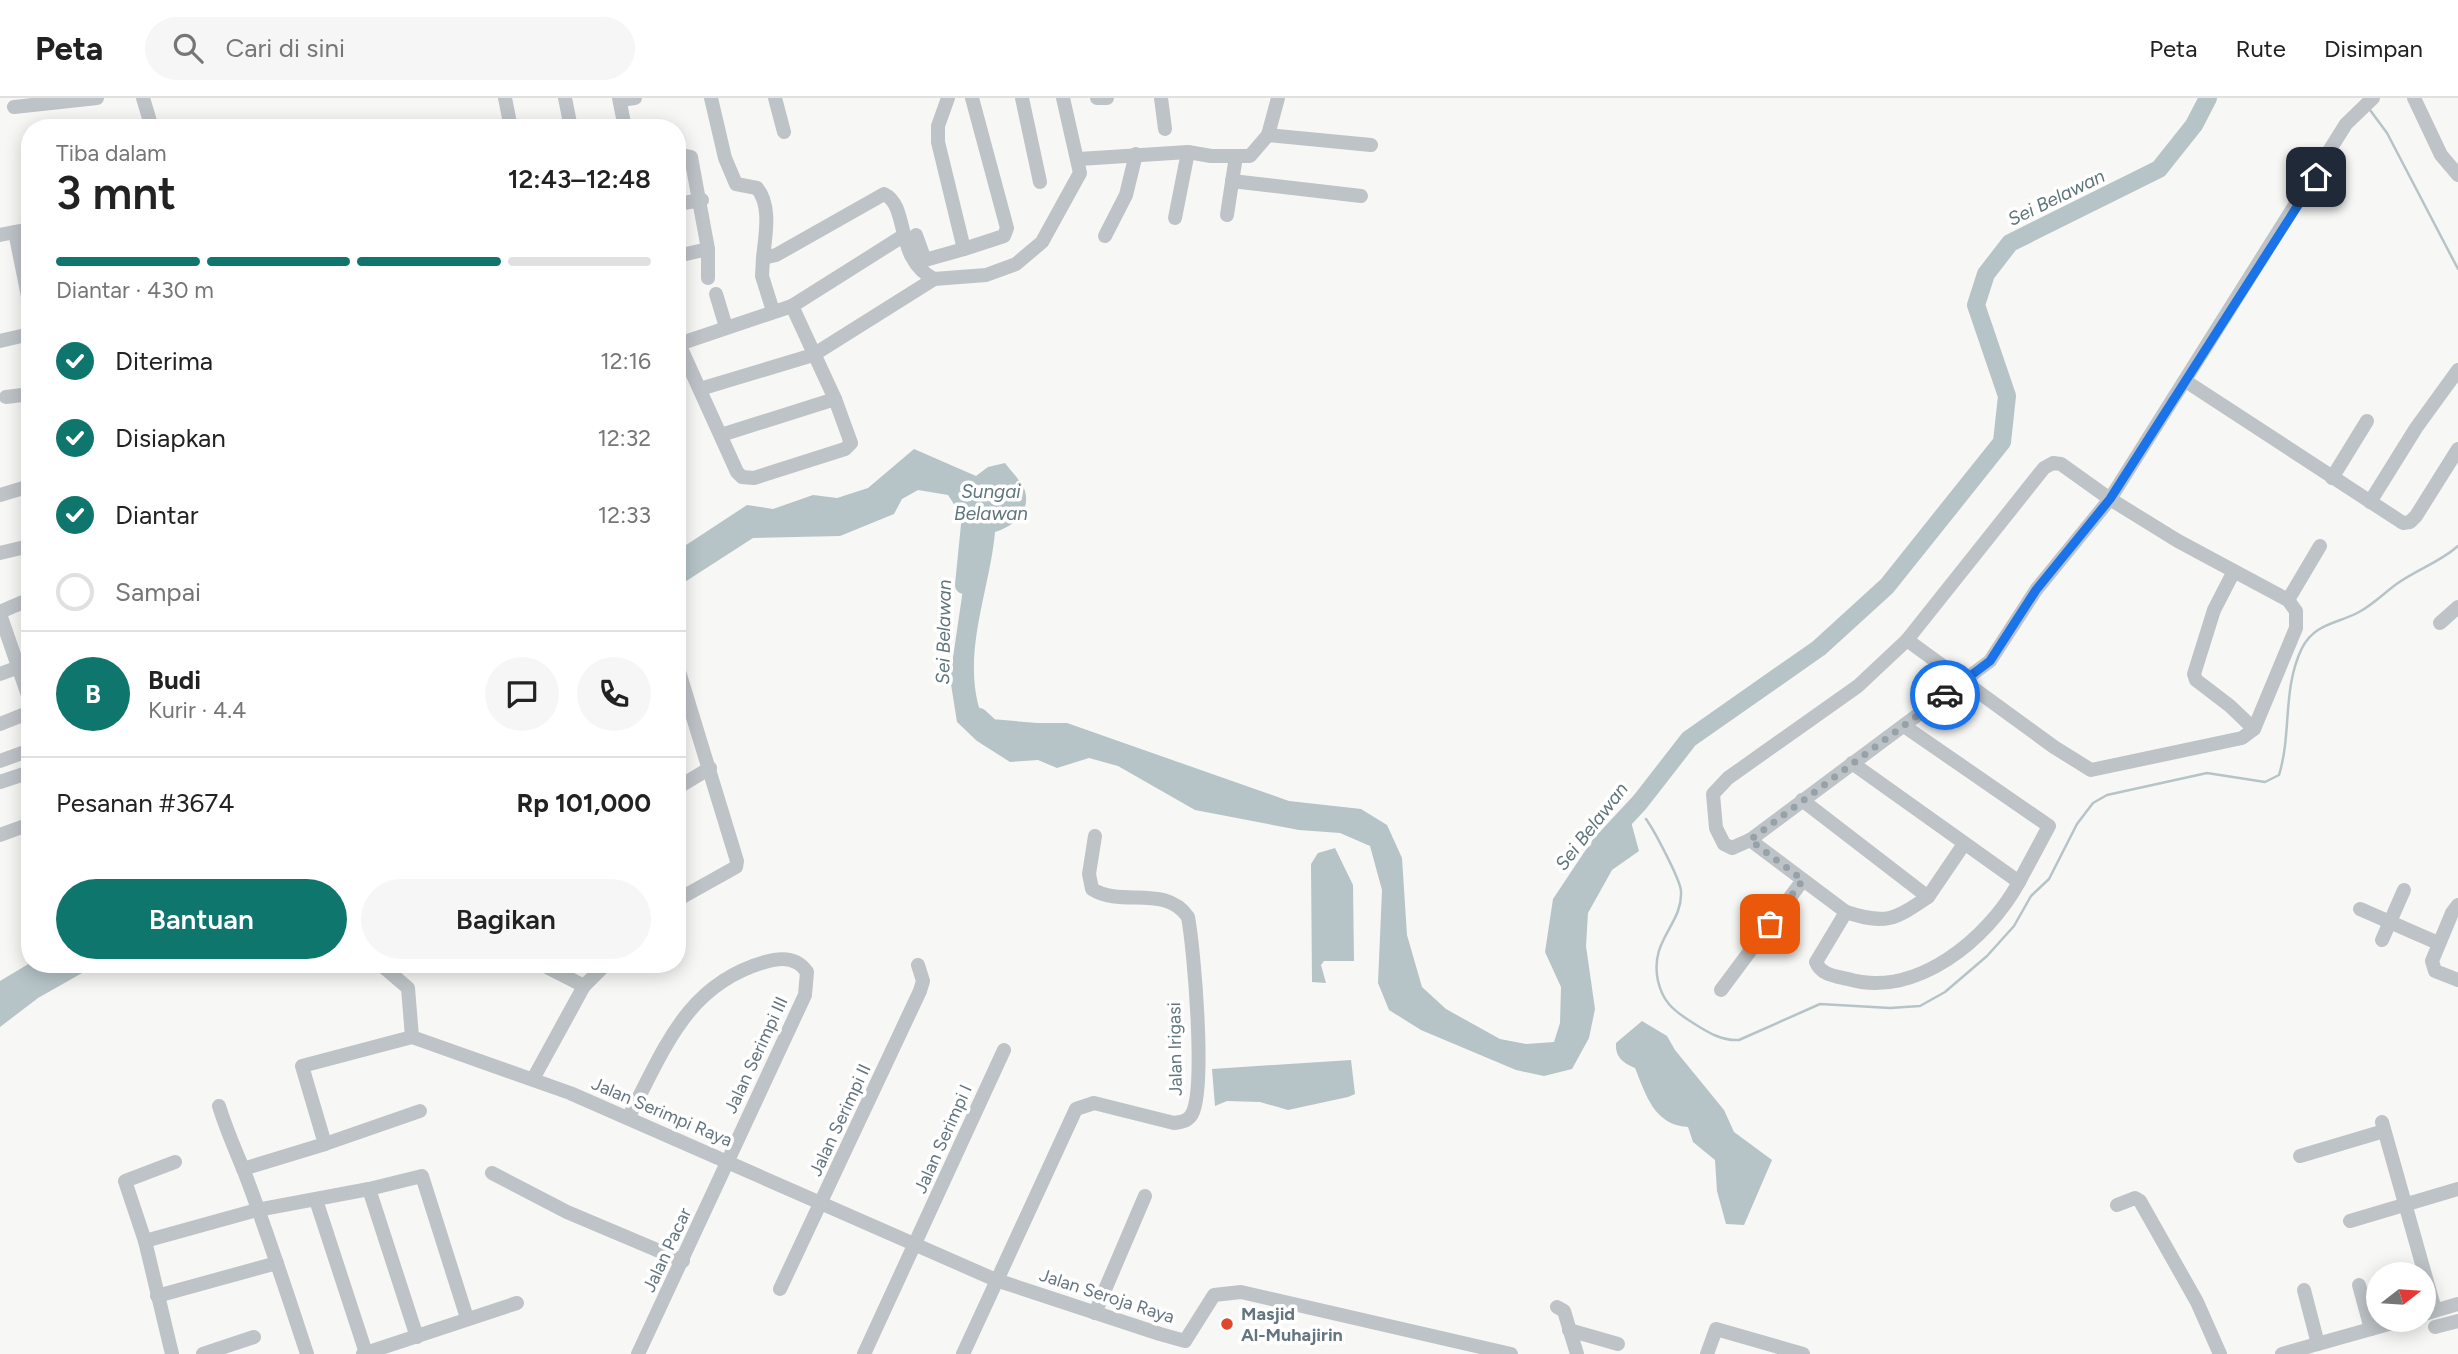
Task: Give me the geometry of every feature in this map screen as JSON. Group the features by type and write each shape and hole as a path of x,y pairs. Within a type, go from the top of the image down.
{"street":[{"path":"14,107 97,98"},
{"path":"143,98 149,119"},
{"path":"505,98 509,119"},
{"path":"565,98 569,119"},
{"path":"623,119 620,99 635,98"},
{"path":"711,98 725,158 736,184 758,188 763,197 766,221 762,276 773,311"},
{"path":"775,98 784,132"},
{"path":"948,98 938,127 938,142 964,249"},
{"path":"763,258 776,255 884,194 894,205 909,236 925,260 1004,236 1007,228 972,98"},
{"path":"1023,98 1041,181"},
{"path":"700,389 813,355 934,279 1002,272 1029,257 1042,242 1080,173 1079,159 1063,98"},
{"path":"1097,98 1107,98"},
{"path":"1161,98 1165,129"},
{"path":"1079,159 1188,152 1236,156 1255,154 1268,135 1278,98"},
{"path":"1907,640 1962,682 2091,770 2234,742 2253,729 2295,628 2296,611 2288,600 2233,573 2110,499 2061,464 2053,463 2044,468 1907,640 1858,686 1728,778 1713,794 1716,828 1720,840 1732,848 1750,840 1802,800 1904,726 1962,682 1990,661 2036,590 2110,499 2187,382 2353,115 2373,98"},
{"path":"2414,98 2441,155 2456,168"},
{"path":"1268,135 1371,145"},
{"path":"1175,218 1188,152"},
{"path":"1105,236 1126,195 1136,154"},
{"path":"686,156 691,157 702,200 708,249 708,278"},
{"path":"1227,215 1236,156"},
{"path":"1232,181 1361,196"},
{"path":"686,203 702,200"},
{"path":"0,235 21,231"},
{"path":"909,236 914,265 934,279"},
{"path":"686,339 792,306 909,236"},
{"path":"686,254 708,249"},
{"path":"716,294 726,327"},
{"path":"686,358 739,475 754,478 849,446 851,437 792,306"},
{"path":"0,341 21,336"},
{"path":"2370,502 2416,428 2458,370"},
{"path":"2187,382 2396,520 2410,522 2458,449"},
{"path":"6,397 21,395"},
{"path":"721,435 835,399"},
{"path":"2332,478 2367,421"},
{"path":"0,495 21,489"},
{"path":"2288,600 2320,546"},
{"path":"0,553 21,548"},
{"path":"2233,573 2214,610 2194,674 2253,729"},
{"path":"21,602 0,613 21,658"},
{"path":"2440,623 2458,607"},
{"path":"0,674 21,666"},
{"path":"686,693 737,855 736,867 686,895"},
{"path":"0,724 21,716"},
{"path":"1846,912 1820,951 1816,962 1819,969 1854,981 1885,984 1913,978 1951,957 2007,903 2049,826 1904,726"},
{"path":"0,761 21,753"},
{"path":"1852,763 2019,882"},
{"path":"686,783 710,768"},
{"path":"0,782 21,775"},
{"path":"1802,800 1928,897"},
{"path":"0,835 21,830"},
{"name":"Jalan Irigasi","path":"963,1354 1076,1109 1094,1103 1174,1123 1183,1122 1191,1116 1196,1103 1198,1073 1188,917 1179,905 1163,899 1102,895 1092,889 1090,874 1095,836"},
{"path":"1750,840 1846,912 1883,921 1903,914 1928,897 1964,844"},
{"path":"1721,990 1803,880"},
{"path":"2382,940 2388,921 2404,890"},
{"path":"2458,905 2438,943 2432,967 2458,980"},
{"path":"2360,909 2438,943"},
{"name":"Jalan Serimpi III","path":"628,1118 682,1017 709,989 732,974 775,958 784,957 802,964 807,972 805,995 729,1161"},
{"name":"Jalan Serimpi II","path":"780,1289 823,1203 920,991 923,981 918,965"},
{"path":"325,1144 302,1066 412,1037 408,988 390,973"},
{"path":"559,973 584,986"},
{"path":"533,1079 584,986 597,973"},
{"name":"Jalan Serimpi Raya","path":"412,1037 533,1079 628,1118 996,1280"},
{"name":"Jalan Serimpi I","path":"864,1354 888,1296 917,1244 1004,1050"},
{"path":"219,1106 229,1142 243,1169 307,1354"},
{"path":"243,1169 420,1111"},
{"path":"2300,1156 2383,1127 2419,1262"},
{"path":"172,1354 145,1241 125,1181 176,1161"},
{"name":"Jalan Pacar","path":"639,1354 729,1161"},
{"path":"492,1173 567,1212 683,1261"},
{"path":"145,1241 257,1210 422,1176 467,1318"},
{"path":"369,1189 417,1337"},
{"path":"2350,1221 2458,1189"},
{"path":"1095,1313 1145,1196"},
{"path":"2117,1205 2135,1198 2140,1201 2197,1302 2220,1354"},
{"path":"316,1199 364,1353 517,1303"},
{"path":"157,1296 277,1263"},
{"name":"Jalan Seroja Raya","path":"996,1280 1185,1341 1214,1296 1241,1292 1511,1354"},
{"path":"2359,1285 2366,1311"},
{"path":"2304,1290 2318,1344"},
{"path":"2436,1310 2458,1304"},
{"path":"1557,1307 1564,1311 1577,1354"},
{"path":"2436,1327 2458,1321"},
{"path":"1707,1354 1716,1329 1803,1354"},
{"path":"1569,1330 1618,1344"},
{"path":"2285,1354 2366,1330"},
{"path":"203,1354 254,1337"}],"water":[{"name":"Sungai Belawan","path":"914,449 976,476 988,467 1005,463 1019,480 1026,499 1019,518 1008,527 995,532 979,618 974,661 975,683 978,704 992,727 1020,733 1036,723 1067,723 1289,801 1361,809 1387,825 1402,858 1407,935 1422,987 1446,1009 1500,1039 1526,1044 1554,1042 1560,1023 1561,987 1545,952 1553,899 1587,848 1630,818 1639,851 1612,870 1588,913 1586,946 1595,1009 1589,1038 1572,1069 1544,1076 1516,1070 1421,1030 1389,1010 1378,983 1382,890 1370,846 1340,833 1299,830 1195,810 1118,766 1089,758 1057,768 1038,760 1010,762 977,741 957,722 950,678 968,555 962,523 948,495 918,490 902,499 894,514 840,536 753,538 686,581 686,545 747,505 773,509 813,495 837,498 868,488"},
{"path":"1335,848 1353,885 1354,961 1324,961 1321,965 1326,983 1312,982 1311,864 1318,853"},
{"path":"21,968 21,973 82,973 38,998 0,1027 0,981"},
{"path":"1642,1021 1667,1036 1675,1050 1724,1110 1734,1132 1772,1160 1744,1225 1726,1224 1717,1191 1715,1160 1693,1142 1688,1127 1676,1125 1659,1115 1635,1068 1618,1056 1616,1043"},
{"path":"1351,1060 1355,1094 1348,1097 1288,1110 1260,1102 1227,1101 1215,1106 1212,1069"}],"waterway":[{"name":"Sei Belawan","path":"1600,845 1640,802 1689,739 1819,648 1887,586 2002,442 2007,396 1976,305 1986,274 2010,243 2159,169 2194,125 2208,98"},
{"path":"2370,110 2387,133 2458,269"},
{"name":"Sei Belawan","path":"964,585 970,525"},
{"path":"1646,819 1680,885 1677,914 1662,943 1656,966 1663,995 1684,1017 1713,1035 1739,1040 1820,1004 1890,1008 1920,1006 1945,992 1987,956 2014,926 2031,896 2049,879 2077,824 2093,803 2107,795 2207,773 2265,782 2279,775 2292,679 2307,640 2327,625 2364,609 2398,583 2458,546"},
{"name":"Sei Belawan","path":"979,717 991,728 1048,733"}],"way so far":[{"path":"1770,924 1803,880 1750,840 1945,695"}],"place":[{"name":"Masjid Al-Muhajirin","path":"1227,1324"}],"route":[{"path":"1945,695 1990,661 2036,590 2110,499 2316,177"}]}
